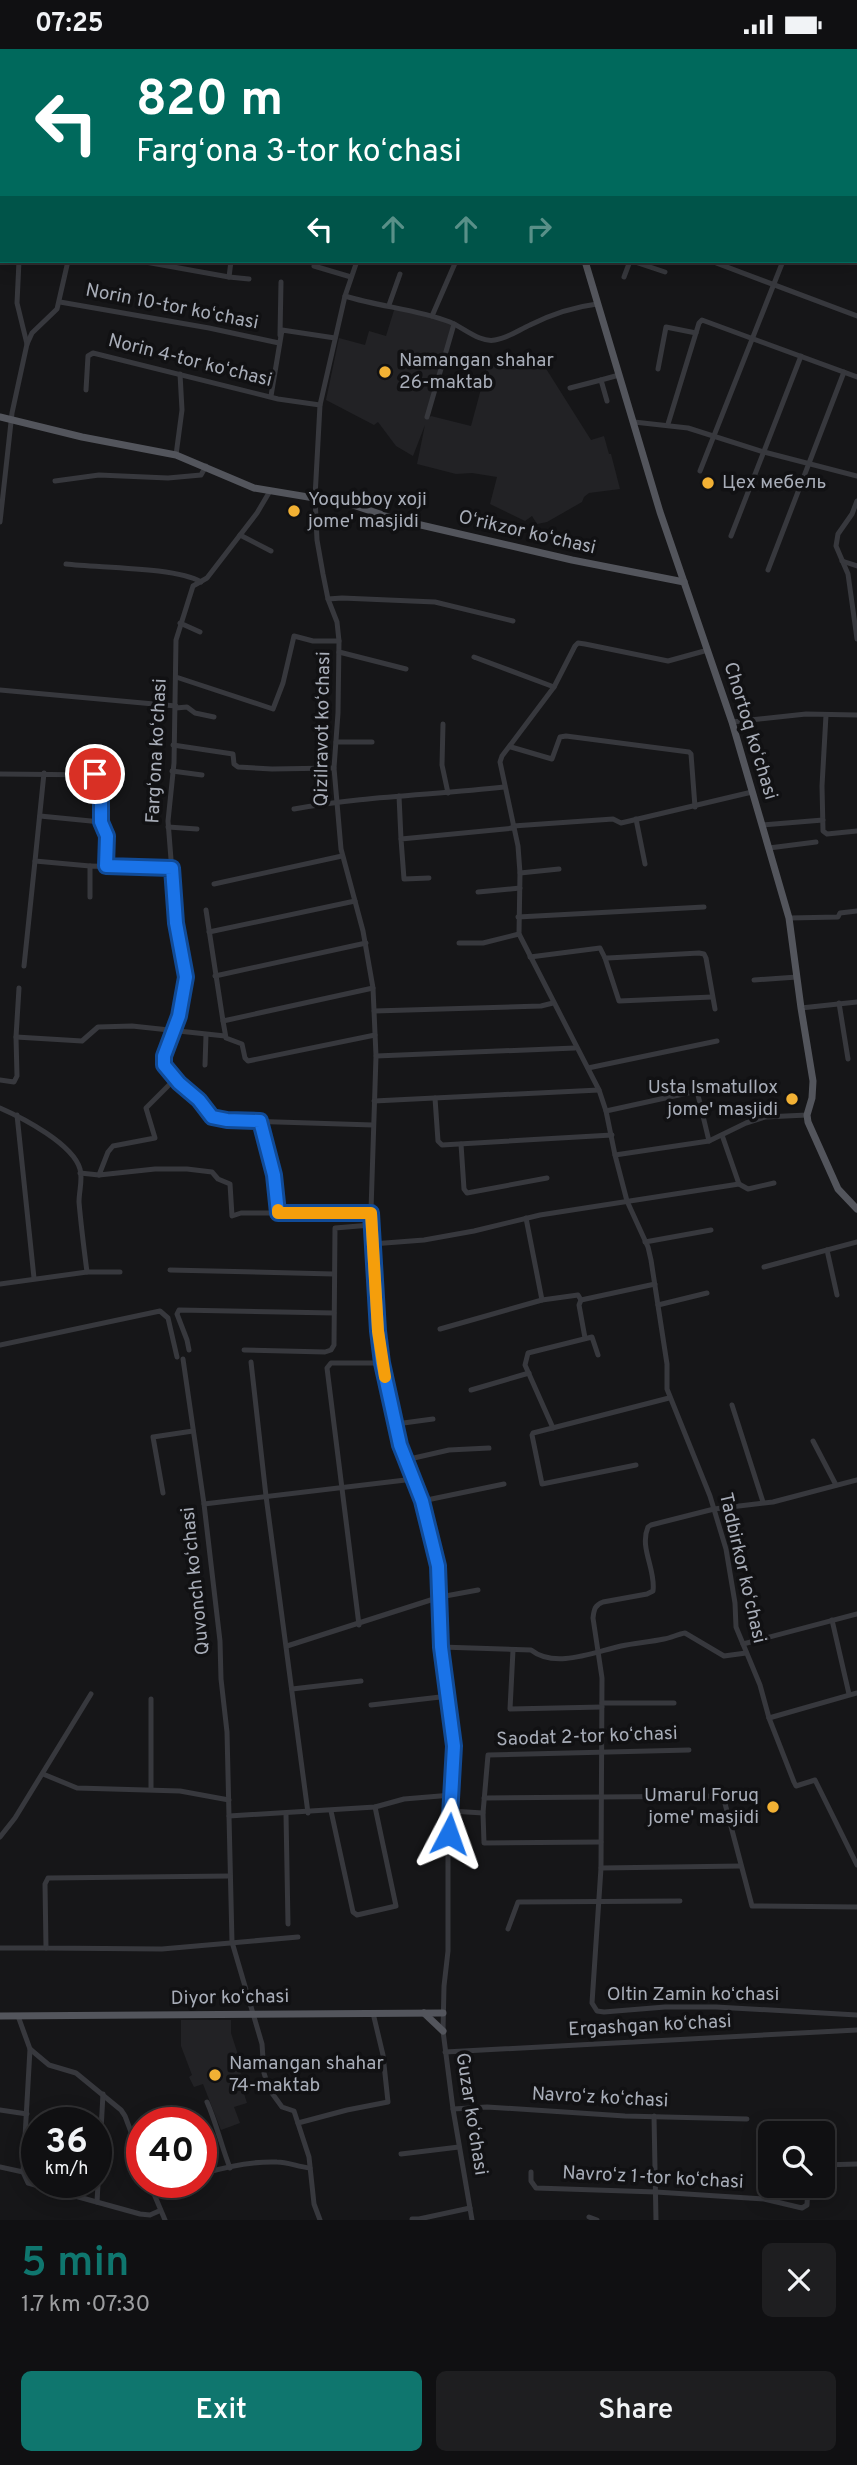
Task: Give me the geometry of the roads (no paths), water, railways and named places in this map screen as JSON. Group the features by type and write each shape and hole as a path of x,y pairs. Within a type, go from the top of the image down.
{"main road":[{"name":"Chortoq koʻchasi","path":"586,263 684,582 732,722 789,918 800,1008 813,1081 807,1115 810,1130 838,1189 857,1209"},
{"name":"Oʻrikzor koʻchasi","path":"0,417 82,437 176,455 236,481 270,491 350,504 395,519 572,560 684,582"},
{"path":"424,2012 443,2031"},
{"name":"Diyor koʻchasi","path":"0,2016 443,2013"}],"street":[{"path":"19,263 17,303 27,344"},
{"path":"0,522 12,420 27,344 30,336 55,311 60,302 68,263"},
{"path":"151,263 249,279"},
{"path":"229,277 231,263"},
{"name":"Qizilravot koʻchasi","path":"356,263 345,296 320,405 315,497 317,540 339,641 334,768 342,856 366,943 373,988 376,1056 371,1225 382,1363 405,1460 422,1501 438,1566 441,1647"},
{"path":"432,316 455,263"},
{"path":"624,277 630,263"},
{"path":"637,263 665,272"},
{"path":"716,263 857,316"},
{"path":"700,471 782,263"},
{"path":"314,266 351,277"},
{"path":"389,305 400,274"},
{"path":"271,395 280,335 281,282"},
{"path":"345,296 372,305 389,305 432,316 481,338 495,340 563,311 597,304"},
{"name":"Norin 10-tor koʻchasi","path":"60,302 279,343"},
{"path":"668,424 702,320 857,377"},
{"path":"428,417 454,324"},
{"path":"658,369 666,327 696,333"},
{"path":"280,335 281,331 286,329 335,338"},
{"name":"Norin 4-tor koʻchasi","path":"86,390 90,354 271,395 278,399 320,405"},
{"path":"731,536 800,356"},
{"path":"768,570 844,372"},
{"path":"176,455 182,410 180,374"},
{"path":"570,388 619,376"},
{"path":"601,380 607,401"},
{"path":"634,422 668,424 714,435 857,476"},
{"path":"55,481 99,475 168,478 198,476 203,474 206,466"},
{"name":"Fargʻona koʻchasi","path":"175,1079 163,1061 182,1001 186,971 176,923 168,827 176,707 176,640 193,586 207,578 270,491"},
{"path":"857,501 854,515 841,527 836,540 837,550 848,574 857,639"},
{"path":"240,535 271,551"},
{"path":"842,561 857,566"},
{"path":"66,564 158,571 191,577 202,582"},
{"path":"328,599 435,602 513,621"},
{"path":"180,623 200,632"},
{"path":"176,677 273,709 283,683 294,636 313,641 339,641"},
{"path":"459,943 482,943 519,934 520,873 500,762 554,687 578,643 668,661 708,650"},
{"path":"339,652 406,669"},
{"path":"474,657 554,687"},
{"path":"0,690 187,708 195,713 214,717"},
{"path":"732,722 806,715 857,715"},
{"path":"826,715 823,754 825,833 857,831"},
{"path":"443,724 442,765 448,793"},
{"path":"511,747 552,759 560,737 566,736 689,752 695,807"},
{"path":"336,742 372,742"},
{"path":"173,745 233,754 234,764 238,767 334,768"},
{"path":"172,771 202,775"},
{"path":"24,966 44,773"},
{"path":"0,774 99,775 101,822 107,836 106,866"},
{"path":"294,809 336,801 504,786"},
{"path":"401,839 613,819 621,823 752,792"},
{"path":"399,796 404,879 429,878"},
{"path":"40,816 101,822"},
{"path":"636,819 645,864"},
{"path":"762,825 823,820"},
{"path":"168,827 197,829"},
{"path":"769,848 816,842"},
{"path":"214,884 342,856"},
{"path":"35,861 90,866 172,868"},
{"path":"90,866 90,897"},
{"path":"520,873 559,869"},
{"path":"478,892 520,888"},
{"path":"209,932 355,901"},
{"path":"518,917 704,907"},
{"path":"206,910 225,1036 229,1041 242,1044 245,1058 252,1061 375,1035"},
{"path":"789,918 838,917 840,913 857,911"},
{"name":"Tadbirkor koʻchasi","path":"519,934 575,1048 589,1068 606,1111 627,1201 645,1242 658,1305 669,1398 681,1420 714,1509 726,1549 736,1627 760,1685 769,1718 796,1786 815,1780 857,1865"},
{"path":"215,976 366,943"},
{"path":"530,957 600,948 619,1002 712,996"},
{"path":"605,958 704,954 715,1009"},
{"path":"754,980 797,977"},
{"path":"0,1080 11,1082 16,1079 19,988"},
{"path":"223,1021 373,988"},
{"path":"800,1008 857,1002"},
{"path":"374,1011 541,1006 553,1003"},
{"path":"839,1003 848,1059"},
{"path":"16,1037 82,1041 95,1028 121,1026 225,1036"},
{"path":"205,1065 206,1035"},
{"path":"589,1068 718,1041"},
{"path":"376,1056 575,1048"},
{"path":"99,1175 111,1147 155,1138 145,1110 175,1079 199,1100 212,1117 227,1120 373,1125"},
{"path":"374,1101 599,1090"},
{"path":"606,1111 697,1091 709,1141"},
{"path":"435,1098 438,1143 442,1145 612,1135"},
{"path":"0,1108 17,1115 65,1147 78,1165 87,1272"},
{"path":"17,1115 34,1278"},
{"path":"615,1155 709,1141 756,1119 807,1115"},
{"path":"260,1121 274,1175 278,1213"},
{"path":"722,1135 739,1184 747,1189 774,1183"},
{"path":"461,1144 464,1189 467,1193 547,1178"},
{"path":"80,1173 99,1175 155,1169 212,1172 218,1179 230,1184 232,1216 241,1213 371,1213"},
{"path":"372,1244 424,1240 526,1218 739,1184"},
{"path":"526,1218 542,1300"},
{"path":"244,1350 329,1352 334,1345 335,1228 371,1225"},
{"path":"645,1242 711,1230"},
{"path":"764,1267 857,1242"},
{"path":"827,1250 837,1295"},
{"path":"170,1270 334,1274"},
{"path":"0,1284 87,1272 120,1272"},
{"path":"581,1300 654,1284"},
{"path":"658,1305 707,1293"},
{"path":"440,1329 542,1300 578,1295 581,1300"},
{"path":"581,1300 579,1305 585,1338"},
{"path":"189,1350 177,1314 179,1310 334,1313"},
{"name":"Quvonch koʻchasi","path":"0,1345 160,1311 168,1318 180,1358 193,1431 220,1641 229,1800 232,1942 262,2044 264,2073 270,2093 282,2107 294,2111 298,2123"},
{"path":"553,1428 529,1373 525,1360 528,1353 592,1337 598,1355"},
{"path":"251,1361 266,1496 309,1812"},
{"path":"359,1625 327,1366 331,1363 382,1363"},
{"path":"471,1390 529,1373"},
{"path":"636,1465 542,1484 531,1435 669,1398"},
{"path":"732,1405 763,1502"},
{"path":"396,1424 433,1419"},
{"path":"163,1493 153,1437 193,1431"},
{"path":"813,1441 836,1485"},
{"path":"405,1460 449,1450 489,1448"},
{"path":"204,1504 414,1479"},
{"path":"599,1903 602,1678 593,1618 597,1605 653,1591 654,1583 644,1538 648,1527 714,1509 797,1497 857,1479"},
{"path":"422,1501 504,1485"},
{"path":"287,1646 440,1597 478,1590"},
{"path":"743,1644 857,1614"},
{"path":"832,1620 849,1694"},
{"path":"441,1647 531,1650 540,1656 588,1656 598,1651 685,1633 724,1656 746,1653"},
{"name":"Guzar koʻchasi","path":"441,1647 454,1746 443,2031 472,2220"},
{"path":"513,1650 510,1709 674,1703"},
{"path":"292,1689 360,1682"},
{"path":"769,1718 857,1693"},
{"path":"0,1837 43,1774 91,1694"},
{"path":"371,1705 449,1696"},
{"path":"151,1699 151,1789"},
{"name":"Saodat 2-tor koʻchasi","path":"484,1798 487,1758 490,1754 689,1750"},
{"path":"43,1774 77,1789 180,1791 229,1800"},
{"path":"229,1816 374,1808 404,1799 452,1795"},
{"path":"601,1842 488,1845 483,1842 484,1798 723,1796 752,1906 857,1907"},
{"path":"331,1811 353,1912 357,1915 396,1906 374,1808"},
{"path":"451,1811 483,1813"},
{"path":"286,1814 288,1924"},
{"path":"601,1867 741,1866"},
{"path":"46,1948 45,1881 48,1878 230,1876"},
{"path":"508,1929 518,1902 680,1901"},
{"name":"Oltin Zamin koʻchasi","path":"599,1903 592,2003 600,2012 665,2007 716,2007 857,2015"},
{"path":"0,1948 162,1949 298,1937"},
{"path":"320,2220 314,2204 309,2157 298,2123 388,2102 383,2055 373,2013"},
{"path":"18,2016 30,2049 27,2107"},
{"name":"Ergashgan koʻchasi","path":"445,2052 857,2030"},
{"path":"30,2049 48,2065 76,2073 103,2094 126,2119"},
{"path":"97,2202 103,2094"},
{"path":"207,2102 220,2132 218,2138 230,2168"},
{"name":"Navroʻz koʻchasi","path":"453,2109 486,2107 747,2119"},
{"path":"0,2110 21,2113"},
{"path":"654,2116 656,2220"},
{"path":"401,2154 459,2147"},
{"path":"217,2171 258,2162 280,2162 310,2168"},
{"path":"835,2165 857,2164"},
{"path":"0,2167 21,2172"},
{"name":"Navroʻz 1-tor koʻchasi","path":"531,2172 531,2182 536,2188 764,2199 802,2209 807,2204 807,2198"},
{"path":"81,2198 140,2214 150,2215 159,2211"},
{"path":"154,2198 165,2220"},
{"path":"412,2219 470,2208"},
{"path":"589,2217 597,2220"}],"place":[{"name":"Namangan shahar 26-maktab","path":"385,372"},
{"name":"Цех мебель","path":"708,483"},
{"name":"Yoqubboy xoji jome' masjidi","path":"294,511"},
{"name":"Usta Ismatullox jome' masjidi","path":"792,1099"},
{"name":"Umarul Foruq jome' masjidi","path":"773,1807"},
{"name":"Namangan shahar 74-maktab","path":"215,2075"}]}
